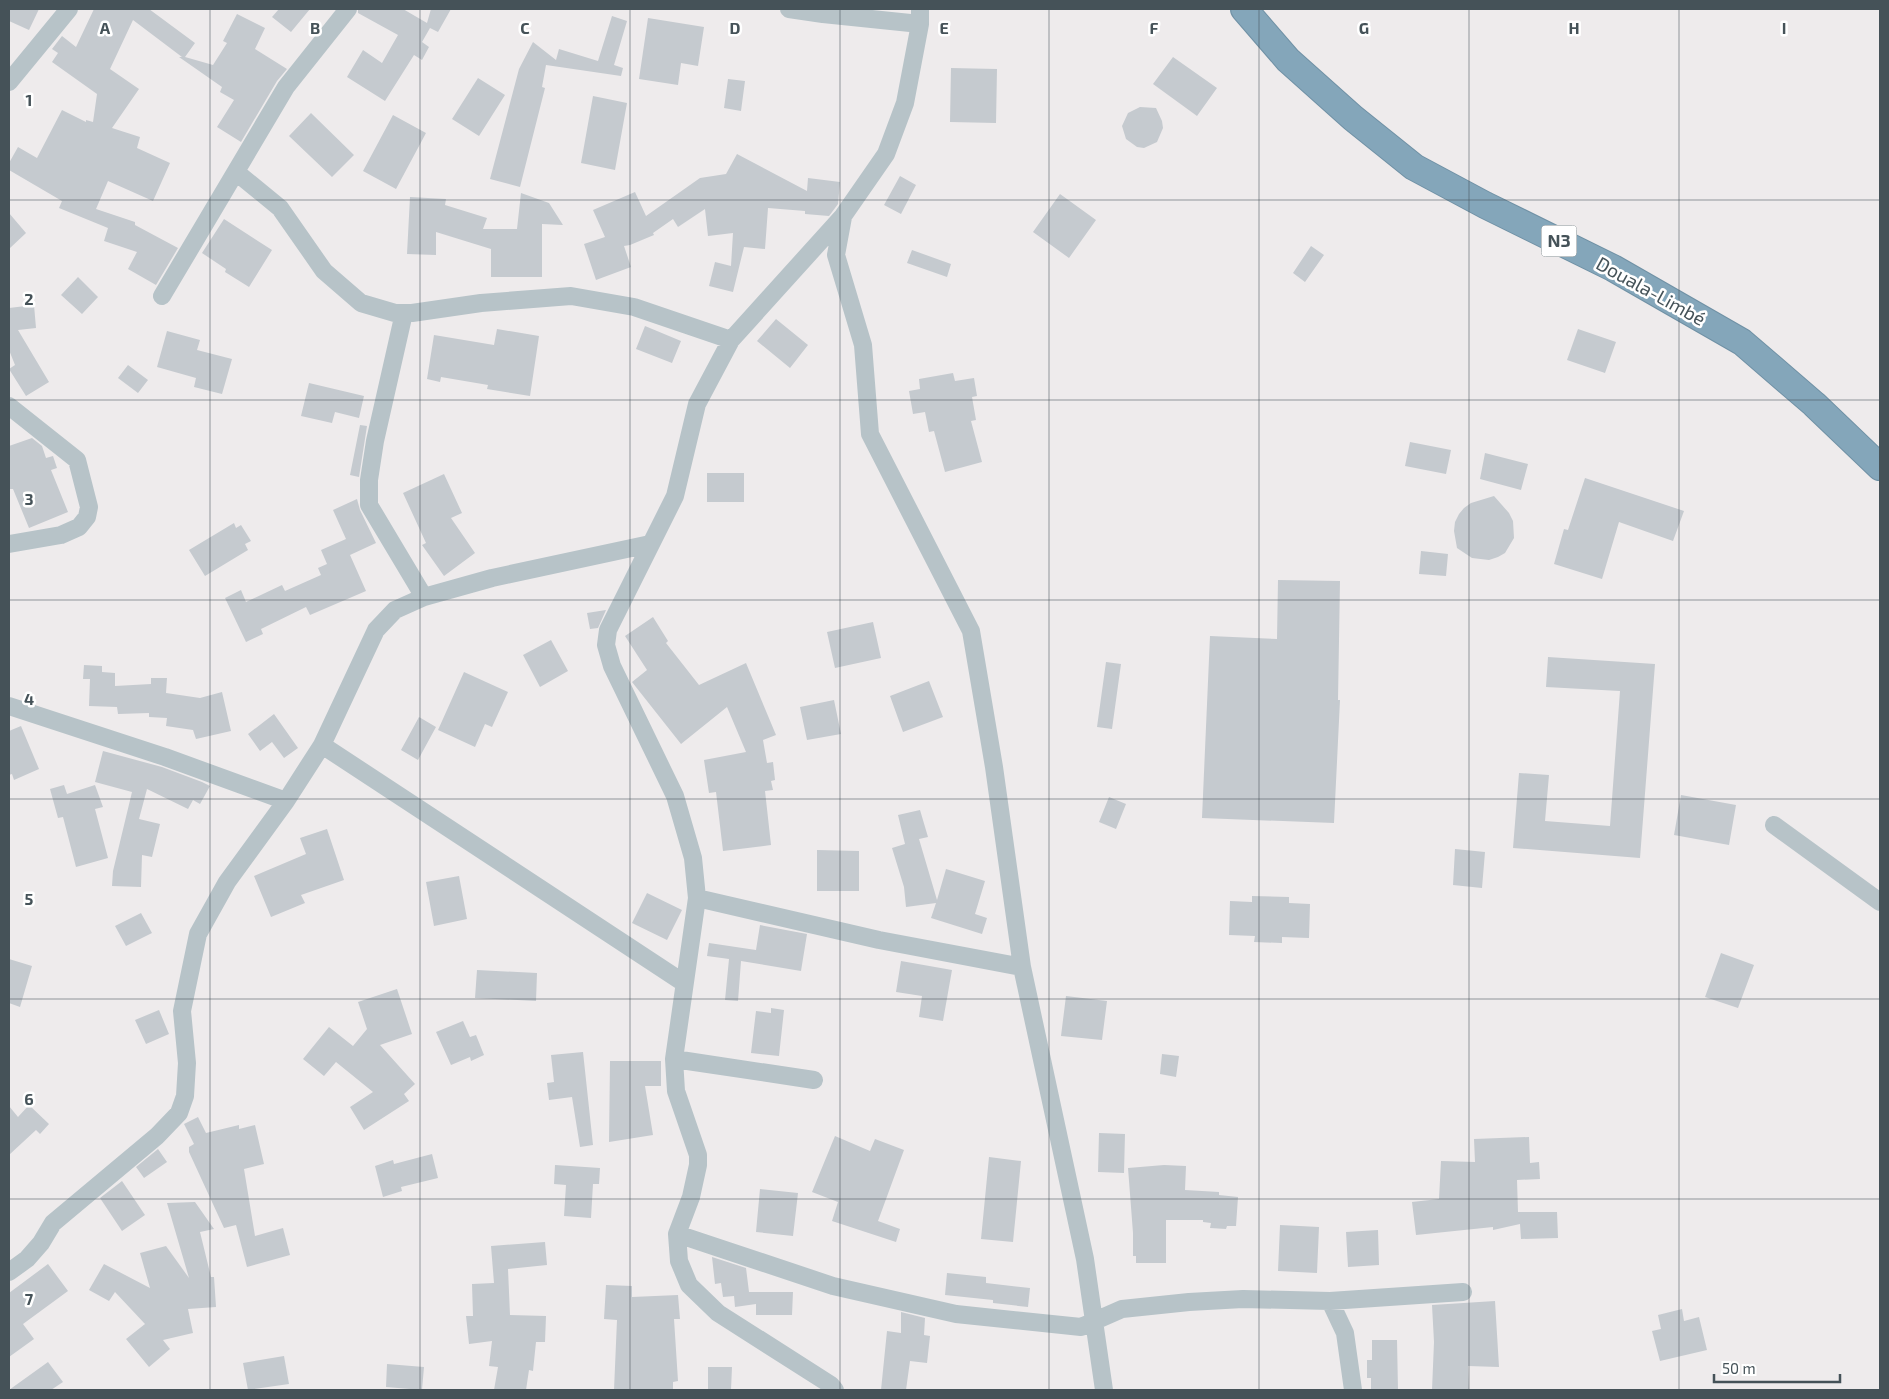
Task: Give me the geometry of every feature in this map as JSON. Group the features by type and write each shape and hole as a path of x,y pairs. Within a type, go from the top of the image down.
{"highway":[{"name":"Douala-Limbé","path":"1244,9 1288,60 1353,118 1414,167 1485,205 1614,268 1742,342 1814,404 1880,467"}],"street":[{"path":"9,82 69,9"},
{"path":"162,296 286,87 348,9"},
{"path":"789,9 920,16 905,103 886,154 843,216 731,340 697,404 675,496 608,630 606,645 612,666 674,796 693,858 697,898 674,1059 676,1091 698,1155 698,1165 691,1198 677,1234 679,1262 689,1284 718,1313 835,1390"},
{"path":"236,172 280,208 324,271 361,303 395,313 404,313 481,303 571,296 634,307 731,340"},
{"path":"843,216 836,255 863,345 870,434 971,631 994,767 1022,967 1063,1162 1086,1259 1104,1390"},
{"path":"404,313 375,441 369,480 369,505 424,597"},
{"path":"9,406 77,460 88,507 87,517 79,527 61,535 9,544"},
{"path":"9,1272 27,1259 41,1243 53,1223 157,1136 179,1113 185,1096 187,1063 182,1012 198,934 226,882 286,801 322,745 376,630 395,610 424,597 492,578 650,544"},
{"path":"9,706 166,757 286,801"},
{"path":"322,745 684,984"},
{"path":"1774,825 1880,902"},
{"path":"697,898 880,940 1022,967"},
{"path":"674,1059 814,1080"},
{"path":"677,1234 833,1286 956,1314 1081,1327 1122,1309 1189,1302 1243,1299 1330,1301 1463,1292"},
{"path":"1330,1301 1345,1332 1353,1390"}],"building":[{"path":"9,9 39,9 29,30 9,21"},
{"path":"94,9 149,9 195,43 185,57 213,65 227,43 223,41 237,14 265,28 255,49 287,69 277,81 241,142 217,127 234,100 220,92 222,87 179,57 182,57 133,20 110,69 139,89 112,128 140,137 137,148 170,163 153,201 108,181 96,209 135,222 135,225 178,248 156,285 128,269 137,252 104,241 108,228 59,208 62,201 9,170 9,163 18,147 37,158 62,110 86,122 86,120 93,122 97,94 52,62 58,53 52,49 62,36 76,47"},
{"path":"279,9 310,9 291,32 272,17"},
{"path":"358,9 403,9 427,23 431,9 451,9 438,32 430,28 422,42 429,47 422,60 414,55 385,101 347,77 363,50 382,63 398,35 358,13"},
{"path":"612,16 627,21 614,65 623,68 621,76 546,65 542,87 545,88 520,187 490,179 519,69 533,42 556,60 559,49 598,61"},
{"path":"648,18 704,27 698,66 681,63 678,85 639,79"},
{"path":"1173,57 1217,88 1197,116 1153,84"},
{"path":"951,68 997,69 996,123 950,122"},
{"path":"478,78 505,95 479,136 452,119"},
{"path":"728,79 745,81 741,111 724,108"},
{"path":"593,96 627,103 615,170 581,163"},
{"path":"1140,107 1156,108 1163,128 1157,142 1144,148 1137,147 1126,139 1122,126 1128,113"},
{"path":"311,113 354,155 332,177 289,136"},
{"path":"393,115 426,133 396,189 363,171"},
{"path":"737,154 807,191 808,178 840,182 838,204 829,216 805,214 805,211 768,208 765,249 744,247 733,292 709,286 715,262 731,266 733,233 708,236 705,209 678,227 673,219 653,233 654,235 624,246 631,267 596,280 584,244 605,237 593,210 635,192 646,216 700,178 726,174"},
{"path":"900,176 916,185 901,214 884,205"},
{"path":"521,193 549,203 563,225 542,224 542,277 491,277 491,249 436,232 436,255 407,254 410,197 446,199 445,205 487,218 483,229 517,229"},
{"path":"1060,194 1096,220 1069,258 1033,232"},
{"path":"9,213 26,233 9,249"},
{"path":"224,219 272,250 249,287 225,272 226,269 202,253"},
{"path":"1311,246 1324,255 1305,282 1293,273"},
{"path":"912,250 951,264 947,277 907,263"},
{"path":"78,277 98,297 82,314 61,295"},
{"path":"34,305 36,328 18,330 49,382 26,396 9,369 15,365 9,350 9,308"},
{"path":"776,319 808,345 790,368 757,341"},
{"path":"645,326 681,341 672,363 636,349"},
{"path":"497,329 539,336 530,396 487,389 488,385 441,377 440,382 427,379 434,335 494,345"},
{"path":"1578,329 1616,342 1605,373 1567,360"},
{"path":"167,331 200,340 197,350 232,359 222,394 194,387 196,378 157,367"},
{"path":"128,365 148,380 138,393 118,378"},
{"path":"953,373 955,381 974,378 977,396 972,397 976,420 971,421 982,462 945,472 934,431 929,432 925,412 913,414 909,391 920,389 919,379"},
{"path":"309,383 364,396 359,418 335,412 332,423 301,416"},
{"path":"360,425 367,426 359,477 350,475"},
{"path":"32,438 42,446 46,458 53,456 57,468 51,470 68,512 29,528 13,489 9,489 9,446"},
{"path":"1410,442 1451,450 1446,474 1405,466"},
{"path":"1485,453 1528,464 1521,490 1480,479"},
{"path":"707,473 744,473 744,502 707,502"},
{"path":"444,474 462,513 451,518 475,553 444,576 422,545 426,543 403,493"},
{"path":"1585,478 1684,511 1673,541 1619,522 1602,579 1554,564 1564,529 1568,530"},
{"path":"1494,496 1509,513 1513,521 1514,538 1505,553 1498,557 1489,560 1472,558 1457,548 1454,531 1455,522 1464,508 1471,503"},
{"path":"357,499 360,510 376,543 350,555 366,591 310,615 306,607 261,629 263,634 246,642 225,598 241,590 246,602 282,585 285,591 321,575 318,568 327,564 321,550 346,539 333,510"},
{"path":"234,523 236,528 241,525 251,541 245,544 248,550 205,576 189,550"},
{"path":"1421,551 1448,554 1446,576 1419,574"},
{"path":"1278,580 1340,581 1338,700 1340,700 1334,823 1202,818 1210,636 1277,639"},
{"path":"606,610 598,628 590,629 587,613"},
{"path":"653,617 668,641 666,643 699,685 746,663 776,735 763,740 767,763 773,762 775,780 771,781 773,790 765,791 771,845 723,851 716,792 709,793 704,760 746,752 727,707 681,744 632,682 647,670 625,636"},
{"path":"873,622 881,658 835,668 827,632"},
{"path":"551,640 568,671 540,687 523,655"},
{"path":"1548,657 1655,664 1640,858 1513,848 1519,773 1549,775 1545,821 1610,826 1620,691 1546,687"},
{"path":"1106,662 1121,664 1112,729 1097,727"},
{"path":"84,665 102,666 102,672 115,673 115,686 151,684 151,678 167,678 166,693 200,698 222,692 231,731 196,739 193,730 166,726 167,718 149,717 149,713 118,714 117,707 89,706 90,679 83,679"},
{"path":"464,672 508,692 492,727 485,724 475,747 438,730"},
{"path":"929,681 943,717 903,732 890,696"},
{"path":"834,700 841,734 807,740 800,707"},
{"path":"274,714 298,748 284,758 272,742 260,751 248,734"},
{"path":"419,717 436,727 418,760 401,750"},
{"path":"21,726 39,769 14,780 12,774 9,775 9,731"},
{"path":"103,751 162,767 210,786 200,804 193,800 188,809 147,789 139,819 160,824 152,857 142,855 141,887 112,886 113,871 132,792 95,782"},
{"path":"64,785 67,794 95,785 103,807 95,809 108,858 76,867 63,817 58,818 50,789"},
{"path":"1681,795 1736,805 1729,845 1674,835"},
{"path":"1109,797 1126,804 1116,829 1099,822"},
{"path":"920,810 928,837 919,839 937,900 946,869 985,881 975,914 987,918 982,934 931,918 936,903 906,907 904,887 892,848 905,844 898,815"},
{"path":"327,829 344,880 301,895 305,903 271,917 254,876 306,854 300,838"},
{"path":"1455,849 1485,852 1482,888 1453,885"},
{"path":"817,850 859,851 859,891 817,891"},
{"path":"459,876 467,919 434,926 426,882"},
{"path":"647,893 682,910 667,940 632,923"},
{"path":"1252,896 1289,897 1289,903 1310,904 1309,938 1282,937 1282,943 1254,942 1255,936 1229,935 1230,901 1252,902"},
{"path":"141,913 152,933 126,946 115,926"},
{"path":"760,925 807,934 801,971 741,961 738,1001 725,1000 729,959 707,956 709,943 756,950"},
{"path":"1721,953 1754,965 1738,1008 1705,997"},
{"path":"9,959 32,966 20,1007 9,1003"},
{"path":"901,961 952,970 943,1021 919,1017 922,996 896,992"},
{"path":"477,970 537,973 536,1001 475,998"},
{"path":"397,989 412,1034 380,1045 415,1084 404,1094 409,1101 364,1130 350,1107 373,1092 336,1062 324,1076 303,1059 329,1027 353,1046 367,1029 358,1002"},
{"path":"1066,996 1107,1001 1102,1040 1061,1036"},
{"path":"771,1008 784,1010 779,1056 751,1053 756,1011 771,1013"},
{"path":"159,1010 169,1034 146,1044 135,1020"},
{"path":"463,1021 470,1037 476,1035 484,1055 471,1061 470,1057 451,1065 436,1032"},
{"path":"583,1052 593,1145 580,1147 572,1097 549,1100 547,1083 554,1082 551,1055"},
{"path":"1162,1054 1179,1056 1176,1077 1160,1074"},
{"path":"610,1061 661,1061 661,1086 645,1086 653,1135 609,1142"},
{"path":"29,1105 49,1124 40,1134 36,1130 9,1155 9,1106 18,1117"},
{"path":"198,1117 206,1133 239,1125 239,1129 255,1125 264,1164 244,1169 255,1236 283,1228 290,1255 247,1267 236,1225 224,1228 189,1152 189,1147 194,1144 184,1124"},
{"path":"1099,1133 1125,1134 1124,1173 1098,1172"},
{"path":"835,1136 870,1151 875,1139 904,1150 878,1221 900,1229 896,1242 832,1221 838,1202 812,1192"},
{"path":"1529,1137 1530,1163 1539,1162 1540,1179 1517,1180 1518,1212 1557,1212 1558,1238 1521,1239 1520,1224 1493,1230 1493,1227 1416,1235 1412,1202 1439,1199 1441,1161 1475,1162 1474,1139"},
{"path":"158,1149 167,1162 144,1178 136,1167"},
{"path":"432,1154 438,1178 401,1187 402,1191 383,1197 375,1166 393,1160 394,1164"},
{"path":"989,1157 1021,1161 1013,1242 981,1239"},
{"path":"555,1165 600,1168 599,1184 593,1184 591,1218 564,1216 566,1185 554,1184"},
{"path":"1164,1165 1186,1166 1185,1190 1219,1192 1219,1195 1238,1197 1236,1226 1227,1226 1226,1229 1210,1228 1211,1223 1203,1222 1203,1220 1166,1220 1166,1263 1136,1263 1136,1256 1133,1256 1128,1168"},
{"path":"122,1181 145,1215 122,1231 100,1198"},
{"path":"760,1189 798,1193 793,1236 756,1232"},
{"path":"195,1202 214,1229 200,1232 211,1277 214,1277 216,1307 188,1309 193,1333 163,1340 170,1349 149,1367 126,1339 145,1324 115,1292 109,1301 89,1290 104,1264 150,1288 140,1253 166,1246 189,1278 167,1203"},
{"path":"1280,1225 1319,1227 1317,1273 1278,1271"},
{"path":"1378,1230 1379,1265 1348,1267 1346,1232"},
{"path":"545,1242 547,1265 508,1269 510,1315 546,1316 545,1342 536,1342 533,1371 529,1370 526,1390 494,1390 498,1367 489,1366 492,1341 469,1344 466,1316 473,1316 472,1284 494,1283 491,1246"},
{"path":"712,1257 746,1268 749,1292 793,1292 792,1315 756,1315 756,1304 735,1307 734,1296 723,1297 721,1283 715,1284"},
{"path":"48,1264 68,1291 23,1324 34,1339 9,1357 9,1293"},
{"path":"947,1273 986,1277 986,1283 1030,1288 1028,1307 993,1303 993,1300 945,1295"},
{"path":"606,1285 632,1286 632,1297 678,1295 680,1319 674,1319 678,1381 673,1382 673,1390 614,1390 617,1320 604,1319"},
{"path":"1495,1301 1499,1367 1468,1366 1469,1390 1432,1390 1434,1342 1432,1305"},
{"path":"1682,1309 1684,1321 1699,1317 1707,1350 1660,1361 1652,1331 1661,1329 1658,1315"},
{"path":"901,1312 925,1318 924,1335 930,1336 927,1363 910,1361 906,1390 881,1390 887,1331 901,1333"},
{"path":"1372,1340 1397,1340 1398,1390 1371,1390 1371,1378 1367,1378 1367,1360 1372,1360"},
{"path":"284,1356 289,1384 248,1390 243,1363"},
{"path":"48,1362 63,1382 51,1390 9,1390"},
{"path":"387,1364 424,1367 422,1390 386,1387"},
{"path":"708,1367 732,1367 731,1390 708,1390"}]}
